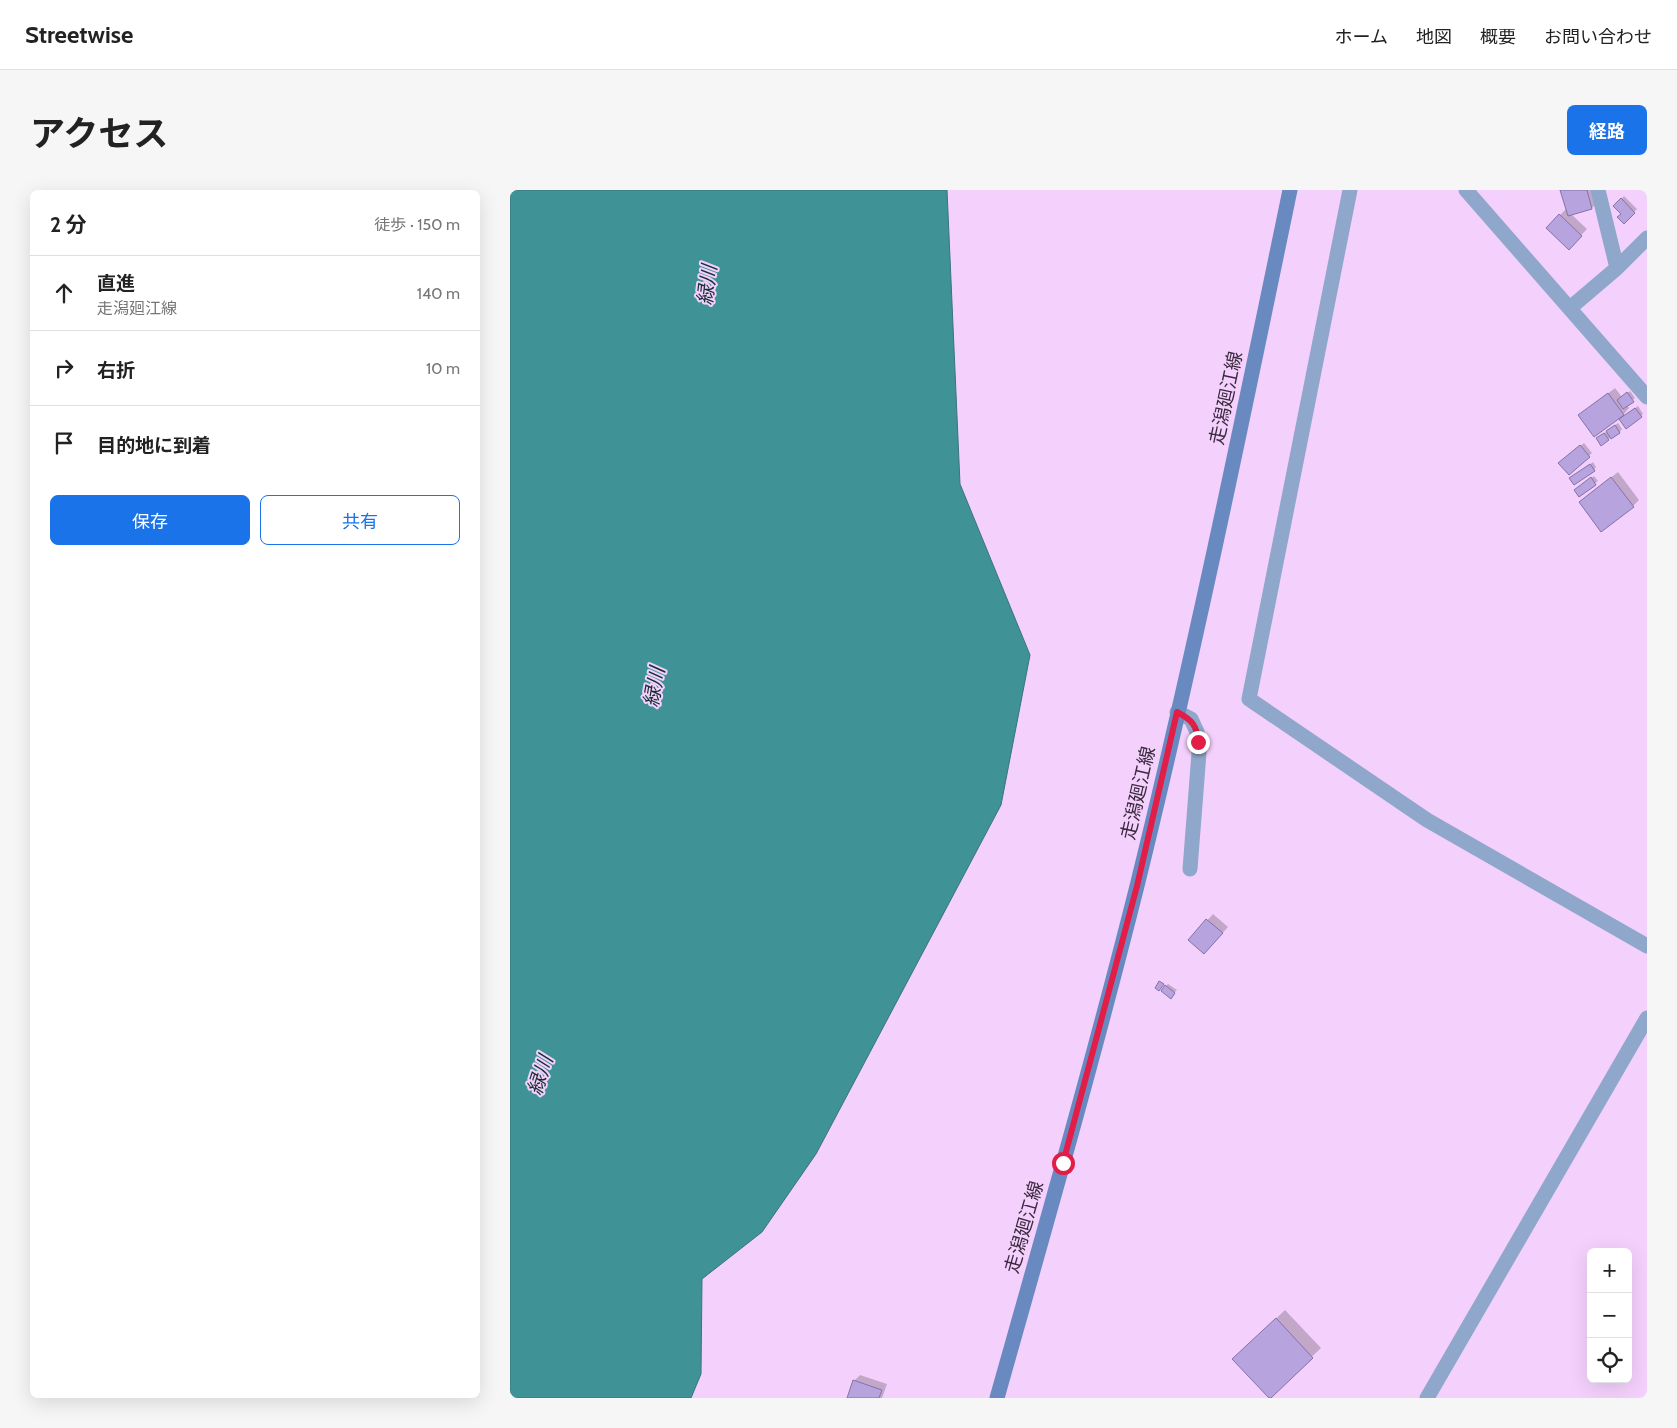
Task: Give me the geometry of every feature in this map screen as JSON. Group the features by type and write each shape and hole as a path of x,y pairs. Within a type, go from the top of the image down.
{"main road":[{"name":"走潟廻江線","path":"997,1398 1078,1109 1132,904 1246,401 1290,190"}],"street":[{"path":"1350,190 1250,699 1427,820 1647,946"},
{"path":"1466,190 1647,397"},
{"path":"1598,190 1617,268"},
{"path":"1570,308 1617,268 1647,238"},
{"path":"1177,712 1191,719 1198,732 1199,753 1190,869"},
{"path":"1427,1398 1647,1018"}],"water":[{"name":"緑川","path":"510,190 947,190 960,484 1030,655 1001,805 816,1154 762,1232 702,1279 701,1374 691,1398 510,1398"}],"building":[{"path":"1560,190 1587,190 1592,209 1568,216"},
{"path":"1621,198 1635,213 1624,224 1617,217 1621,214 1613,206"},
{"path":"1559,214 1582,236 1569,250 1546,228"},
{"path":"1627,392 1634,402 1623,409 1617,400"},
{"path":"1608,393 1624,415 1594,437 1578,415"},
{"path":"1635,408 1642,417 1626,429 1619,419"},
{"path":"1615,425 1620,433 1611,439 1606,431"},
{"path":"1604,433 1609,440 1601,446 1596,438"},
{"path":"1580,445 1590,457 1569,475 1558,463"},
{"path":"1590,464 1595,471 1574,485 1569,478"},
{"path":"1591,477 1596,485 1579,497 1574,490"},
{"path":"1611,477 1634,507 1601,532 1579,502"},
{"path":"1206,919 1223,933 1204,954 1188,940"},
{"path":"1159,981 1164,984 1159,991 1155,988"},
{"path":"1165,985 1175,993 1171,999 1161,991"},
{"path":"1276,1318 1313,1358 1269,1398 1232,1359"},
{"path":"853,1380 882,1390 879,1398 847,1398"}],"route":[{"path":"1063,1163 1137,886 1177,712 1191,719 1198,732 1198,742"}]}
